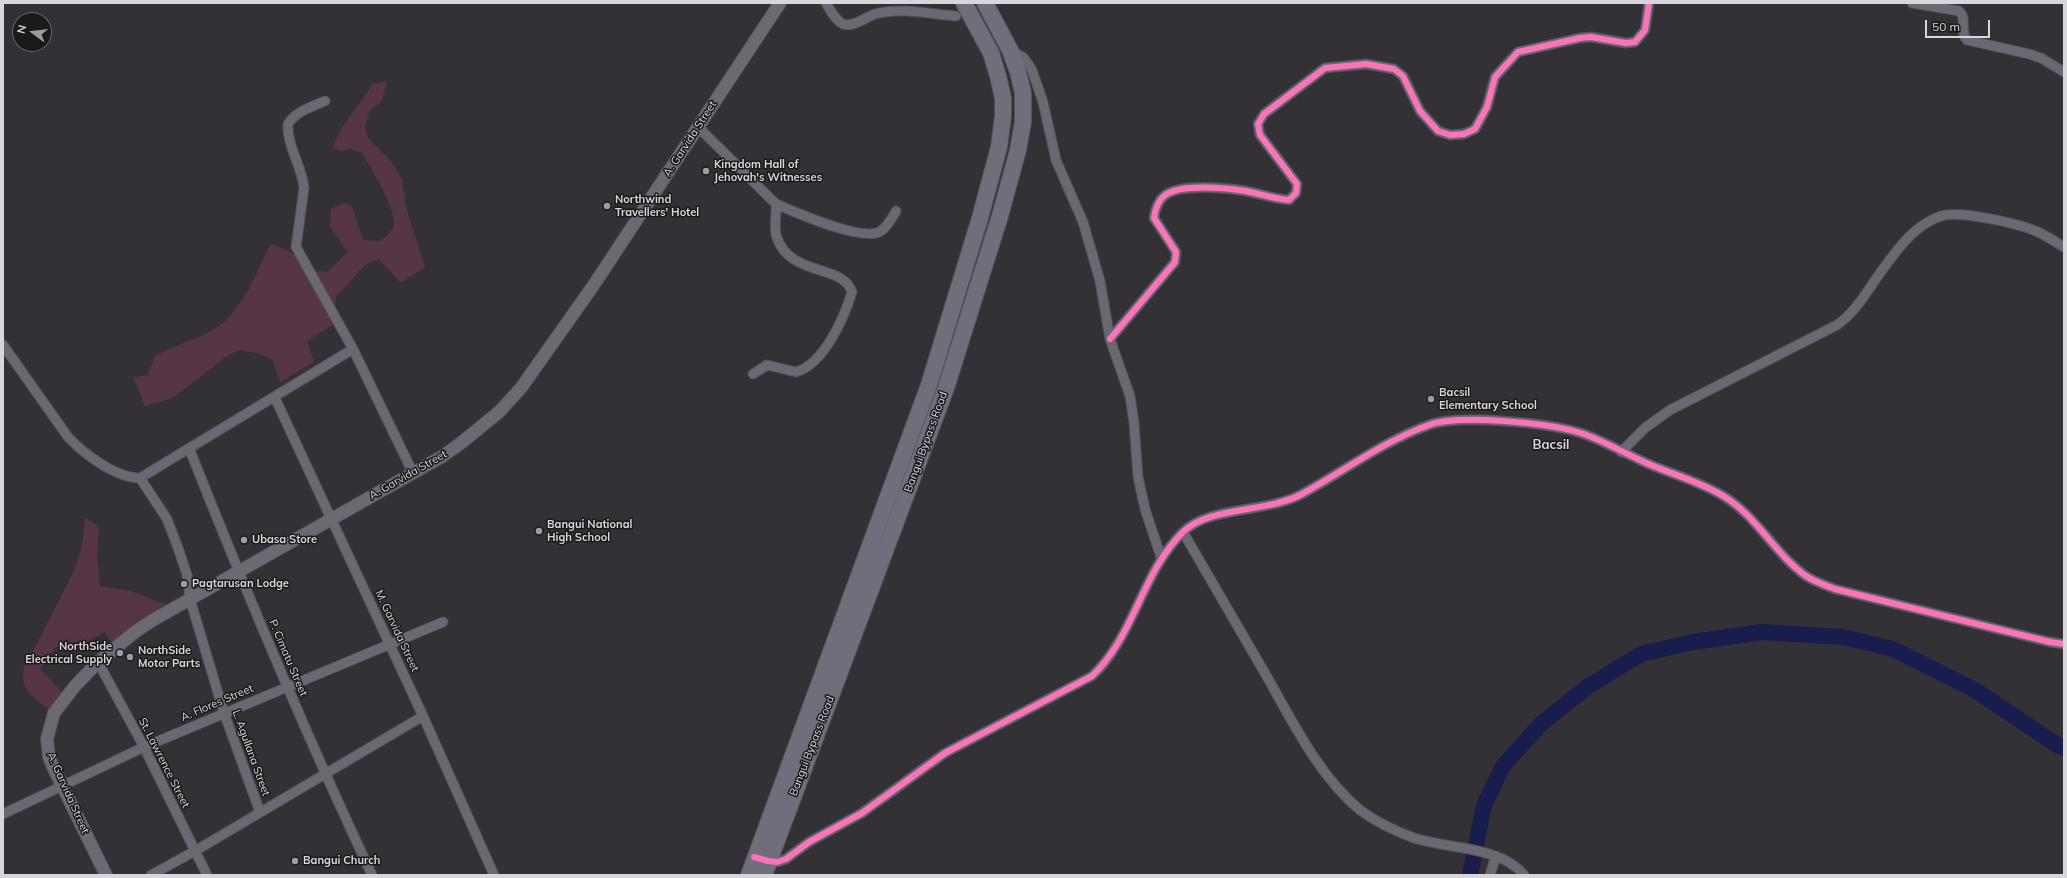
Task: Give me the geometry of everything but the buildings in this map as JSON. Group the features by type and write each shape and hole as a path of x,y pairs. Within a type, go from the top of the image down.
{"highway":[{"name":"Bangui Bypass Road","path":"748,875 762,864 918,466 946,388 1000,216 1018,150 1023,122 1023,93 1018,72 1010,50 985,3"},
{"name":"Bangui Bypass Road","path":"762,864 930,385 980,218 999,147 1003,98 998,76 991,53 960,9"}],"main road":[{"name":"A. Garvida Street","path":"106,875 62,785 48,748 47,739 51,721 68,694 98,662 135,632 461,443 499,412 521,388 593,286 697,126 780,3"}],"street":[{"path":"826,3 839,21 844,25 851,24 876,14 960,9"},
{"path":"1110,339 1175,262 1176,252 1154,218 1156,209 1164,196 1178,190 1193,188 1232,189 1274,199 1289,200 1296,193 1297,184 1260,135 1258,124 1264,114 1326,68 1366,64 1394,69 1403,76 1420,111 1438,130 1450,135 1464,134 1475,129 1487,107 1495,77 1518,52 1580,38 1591,37 1626,43 1635,42 1645,30 1650,3"},
{"path":"1912,3 1959,11 1963,15 1964,34 1967,40 2029,54 2041,58 2064,72"},
{"path":"1010,50 1024,58 1038,83 1056,160 1083,222 1100,281 1110,339 1130,396 1134,424 1138,477 1145,509 1162,557"},
{"path":"326,101 308,108 291,120 288,124 295,159 304,180 296,247 353,349 413,472"},
{"path":"697,126 776,204 810,219 852,231 873,234 885,227 896,211"},
{"path":"753,374 767,365 796,372 814,360 840,326 852,292 850,287 831,274 798,263 784,253 776,237 776,204"},
{"path":"1621,452 1645,428 1670,410 1837,325 1849,316 1903,243 1916,231 1942,216 1956,215 1987,218 2029,229 2064,247"},
{"path":"3,345 68,437 80,449 123,475 131,478 140,478 275,398 353,349"},
{"name":"M. Garvida Street","path":"275,398 423,716 494,875"},
{"path":"762,864 786,859 809,842 862,813 945,753 1092,676 1108,658 1132,616 1162,557 1183,532 1192,524 1209,517 1274,505 1300,495 1398,440 1428,425 1443,421 1481,420 1526,424 1563,429 1583,434 1725,497 1744,512 1806,576 1821,583 1835,589 2064,644"},
{"name":"P. Cimatu Street","path":"189,448 238,572 324,774 372,875"},
{"name":"L. Agullana Street","path":"140,478 167,519 187,575 190,599 224,713 260,812"},
{"path":"1183,532 1307,747 1340,790 1360,810 1388,827 1414,838 1494,856 1514,865 1524,875"},
{"name":"A. Flores Street","path":"3,814 144,747 389,643 443,622"},
{"name":"St. Lawrence Street","path":"98,662 144,747 206,875"},
{"path":"151,875 195,851 423,716"},
{"path":"1490,875 1494,856"}],"shaded area":[{"path":"387,81 382,101 370,110 365,127 368,138 390,160 402,179 407,211 425,267 401,283 379,259 365,265 336,297 333,325 307,341 314,362 280,382 273,361 261,354 239,350 227,356 173,398 145,406 133,377 148,375 155,356 212,331 228,318 243,299 270,244 287,250 317,271 327,272 348,252 330,227 331,209 344,203 352,206 363,240 381,241 392,230 394,221 390,205 362,153 350,149 340,151 333,148 340,131 372,84"},
{"path":"85,518 93,522 99,528 97,554 100,586 131,591 169,606 112,644 105,632 75,648 67,639 55,648 40,669 62,692 50,711 33,697 26,687 23,674 24,666 39,640 75,567 82,545"}],"waterway":[{"path":"1470,875 1484,805 1503,766 1541,724 1587,687 1641,654 1693,642 1762,632 1843,637 1893,649 1975,690 2057,745 2064,748"}],"cycle path":[{"path":"1110,339 1175,262 1176,252 1154,218 1157,206 1164,196 1180,189 1192,188 1246,191 1273,198 1289,200 1296,193 1297,184 1260,135 1258,124 1264,114 1325,68 1366,64 1394,69 1403,76 1420,111 1438,131 1450,135 1464,134 1475,129 1487,107 1495,77 1518,52 1580,38 1591,37 1626,43 1635,42 1645,30 1649,3"},
{"path":"754,857 777,862 786,859 809,842 862,813 945,753 1092,676 1118,643 1157,566 1169,548 1183,532 1194,524 1223,514 1288,500 1318,485 1396,439 1429,425 1443,422 1461,420 1505,421 1548,426 1581,433 1651,465 1698,483 1725,497 1747,515 1795,567 1816,582 1835,589 2050,642 2064,644"}],"place":[{"name":"Kingdom Hall of Jehovah's Witnesses","path":"706,171"},
{"name":"Northwind Travellers' Hotel","path":"607,206"},
{"name":"Bacsil Elementary School","path":"1431,399"},
{"name":"Bangui National High School","path":"539,531"},
{"name":"Ubasa Store","path":"244,540"},
{"name":"Pagtarusan Lodge","path":"184,584"},
{"name":"NorthSide Electrical Supply","path":"120,653"},
{"name":"NorthSide Motor Parts","path":"130,657"},
{"name":"Bangui Church","path":"295,861"}],"district":[{"name":"Bacsil","path":"1551,445"}]}
